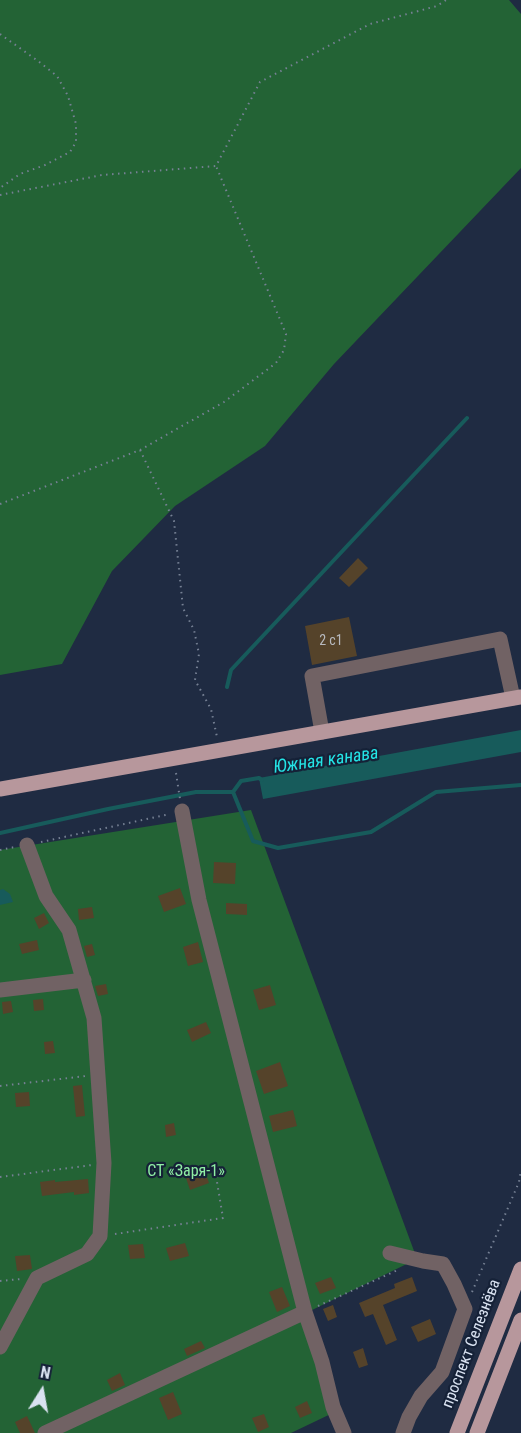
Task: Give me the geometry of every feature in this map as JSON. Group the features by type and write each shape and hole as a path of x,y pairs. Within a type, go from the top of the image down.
{"main road":[{"path":"0,789 517,698"},
{"name":"проспект Селезнёва","path":"457,1433 521,1269"},
{"path":"477,1433 521,1320"}],"lane":[{"path":"322,732 312,676 500,639 517,698"},
{"path":"182,811 199,900 305,1312 322,1362 333,1407 344,1433"},
{"path":"0,1347 37,1278 87,1254 100,1236 104,1163 94,1018 69,930 46,896 27,845"},
{"path":"0,990 84,980"},
{"path":"390,1253 419,1261 443,1264 465,1309 442,1372 422,1396 409,1417 404,1433"},
{"path":"45,1433 305,1312"}],"path":[{"path":"216,166 260,82 370,24 436,6 446,0"},
{"path":"0,34 57,76 68,96 76,124 76,142 70,152 45,165 20,174 0,188"},
{"path":"0,195 102,175 216,166"},
{"path":"0,504 140,450 224,402 276,363 284,350 286,334 216,166"},
{"path":"140,450 174,521 183,608 194,630 199,654 195,680 211,708 218,740"},
{"path":"0,850 182,811"},
{"path":"0,1086 98,1075"},
{"path":"0,1177 104,1163"},
{"path":"465,1309 519,1182 521,1170"},
{"path":"100,1236 223,1218 216,1176"},
{"path":"305,1312 419,1261"},
{"path":"0,1281 37,1278"}],"green space":[{"path":"0,0 509,0 521,14 521,168 334,364 265,446 175,506 112,571 62,664 0,675"},
{"name":"СТ «Заря-1»","path":"251,810 417,1259 310,1311 337,1411 291,1433 0,1433 0,850"}],"shaded area":[{"path":"521,730 521,752 263,799 259,778"},
{"path":"3,889 10,894 13,902 0,905 0,890"}],"building":[{"path":"358,558 368,568 349,587 339,578"},
{"path":"349,617 357,656 312,665 305,626"},
{"path":"214,862 236,863 235,884 213,883"},
{"path":"180,888 186,904 164,912 158,896"},
{"path":"226,903 247,904 247,915 226,914"},
{"path":"92,907 94,918 79,920 78,909"},
{"path":"44,913 49,923 39,929 34,918"},
{"path":"37,940 39,950 22,954 19,944"},
{"path":"198,942 203,962 188,966 183,947"},
{"path":"92,944 95,955 87,957 84,946"},
{"path":"106,984 108,994 98,996 95,986"},
{"path":"270,985 276,1005 259,1010 253,990"},
{"path":"43,999 44,1010 34,1011 33,1000"},
{"path":"11,1001 13,1012 3,1014 2,1002"},
{"path":"206,1022 211,1033 192,1042 187,1030"},
{"path":"53,1041 55,1053 45,1054 44,1042"},
{"path":"280,1062 288,1086 264,1094 256,1071"},
{"path":"82,1085 85,1116 76,1117 73,1086"},
{"path":"29,1092 30,1106 16,1107 15,1093"},
{"path":"293,1110 297,1126 273,1132 269,1116"},
{"path":"174,1123 176,1135 166,1137 165,1125"},
{"path":"204,1168 209,1183 190,1190 185,1175"},
{"path":"88,1179 89,1193 74,1195 74,1192 42,1196 40,1182"},
{"path":"185,1243 189,1256 170,1261 166,1248"},
{"path":"143,1244 145,1258 130,1259 128,1245"},
{"path":"30,1255 32,1269 17,1271 15,1256"},
{"path":"331,1277 336,1288 320,1294 315,1283"},
{"path":"412,1277 417,1291 383,1305 397,1340 386,1345 373,1314 365,1317 359,1303 395,1288 394,1284"},
{"path":"282,1287 290,1306 277,1312 269,1292"},
{"path":"333,1305 337,1317 328,1321 323,1309"},
{"path":"430,1319 436,1334 418,1342 411,1327"},
{"path":"201,1341 205,1348 187,1356 184,1349"},
{"path":"363,1348 368,1365 359,1368 353,1352"},
{"path":"120,1373 125,1385 112,1391 107,1380"},
{"path":"173,1392 182,1414 168,1420 159,1398"},
{"path":"307,1401 312,1413 300,1418 295,1407"},
{"path":"264,1414 269,1427 258,1432 252,1418"},
{"path":"27,1416 35,1433 20,1433 15,1422"}],"waterway":[{"path":"227,687 231,670 467,418"},
{"name":"Южная канава","path":"0,833 196,792 233,792 241,781 259,778 262,780"},
{"path":"233,792 253,841 278,848 371,832 436,792 521,785"}]}
